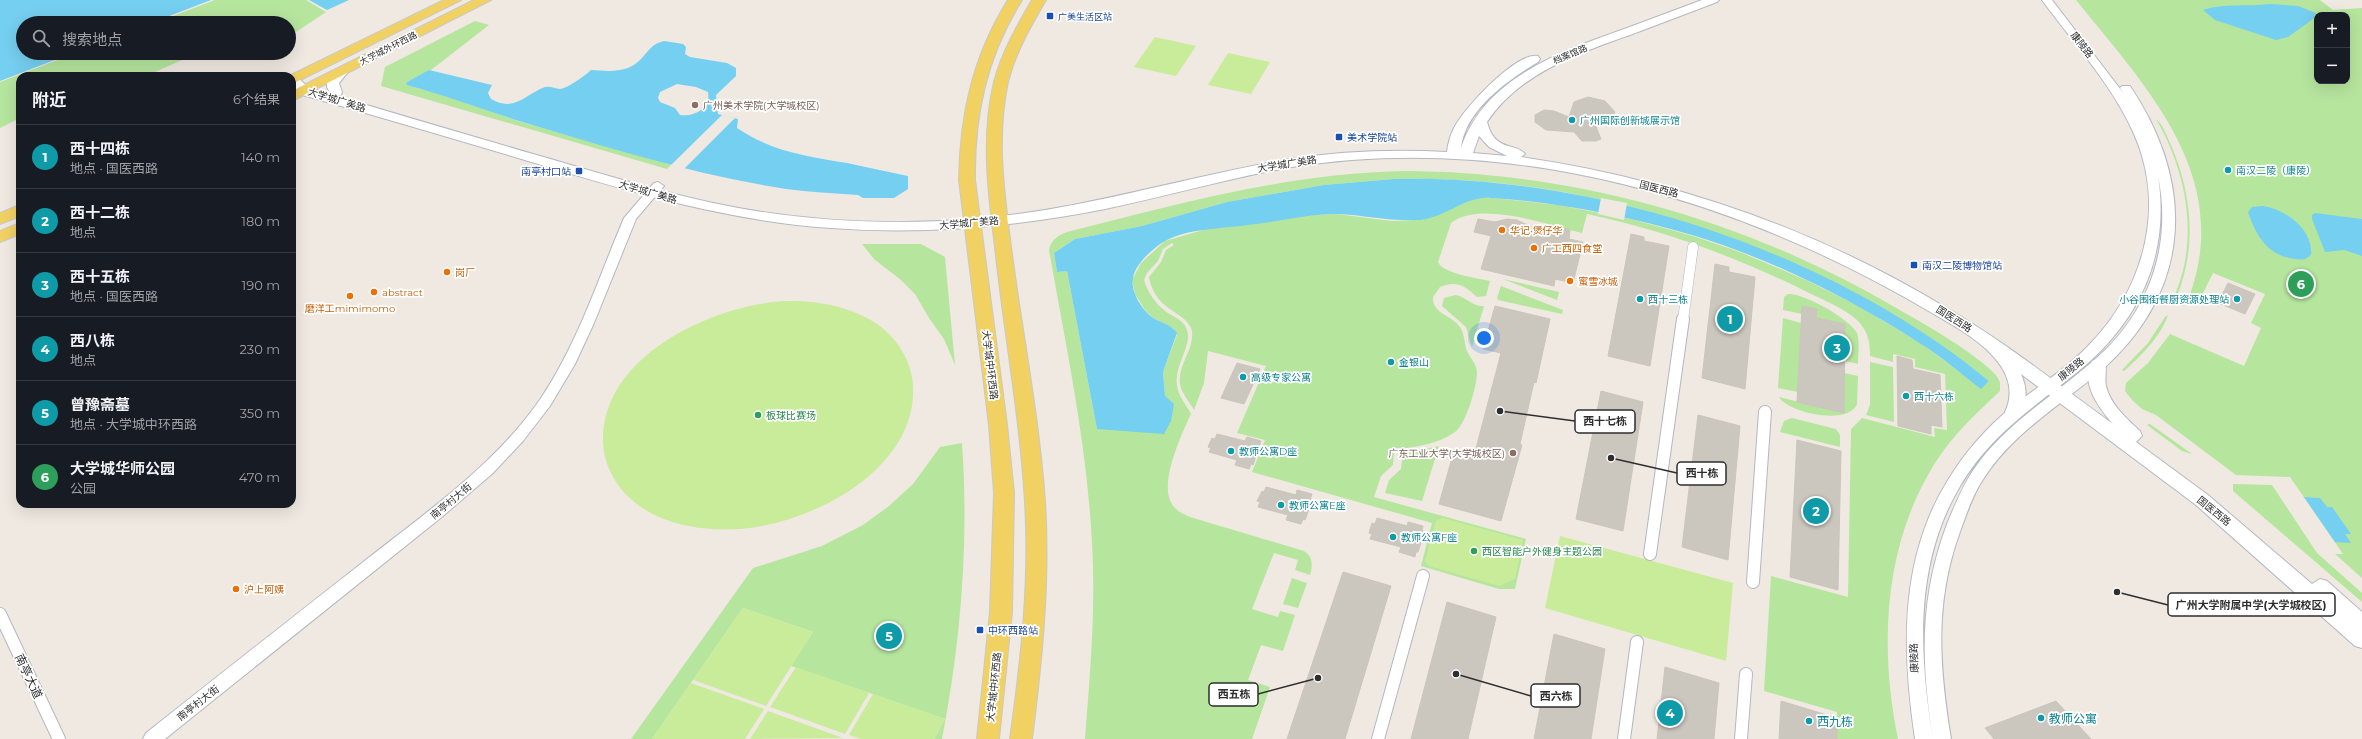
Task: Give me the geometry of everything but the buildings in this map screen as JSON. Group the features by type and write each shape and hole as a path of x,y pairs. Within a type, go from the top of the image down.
{"main road":[{"name":"大学城外环西路","path":"296,78 454,0"},
{"name":"大学城外环西路","path":"301,93 484,0"},
{"name":"大学城中环西路","path":"988,739 1000,612 1004,493 998,425 967,180 966,146 970,112 976,83 989,46 1015,0"},
{"path":"1021,739 1035,611 1035,503 1026,406 999,215 994,124 999,92 1015,44 1039,0"},
{"name":"档案馆路","path":"1460,152 1464,125 1475,107 1511,72 1561,47 1691,0"},
{"name":"档案馆路","path":"1460,152 1480,122 1505,91 1537,69 1580,49 1713,0"},
{"path":"332,95 333,82 342,72"},
{"name":"大学城广美路","path":"301,93 332,95 729,211 814,222 886,226 1099,205 1237,172 1292,163 1358,156 1460,152"},
{"path":"1480,122 1482,132 1488,141 1500,148 1518,154"},
{"name":"国医西路","path":"1460,152 1518,154 1577,162 1646,178 1729,202 1793,227 1900,278 1988,331 2138,452 2223,518 2362,640"},
{"name":"国医西路","path":"1460,152 1590,172 1667,190 1737,212 1793,234 1870,270 1943,312 2134,436 2231,511 2362,624"},
{"path":"0,219 16,212"},
{"path":"0,237 16,230"},
{"path":"1991,343 2007,364 2016,383 2018,398 2013,412"},
{"path":"2098,365 2096,378 2102,397 2111,412 2134,436"}],"street":[{"name":"康陵路","path":"1942,739 1933,684 1931,626 1936,585 1944,551 1961,508 1980,471 2005,441 2091,351 2123,313 2136,291 2152,253 2157,213 2156,192 2145,145 2131,115 2114,89 2047,0"},
{"name":"康陵路","path":"1924,739 1914,672 1914,601 1923,553 1936,516 1962,469 1985,438 2013,412 2098,365 2135,324 2156,287 2168,247 2170,201 2168,182 2156,144 2138,108 2113,70 2057,0"},
{"name":"南亭村大街","path":"152,739 438,512 498,459 533,419 557,386 576,349 630,218 655,190"},
{"path":"1650,554 1693,247"},
{"path":"1753,582 1766,412"},
{"path":"1378,739 1423,576"},
{"name":"南亭大道","path":"0,614 59,739"},
{"path":"1624,739 1637,642"},
{"path":"1741,739 1746,674"}],"green space":[{"path":"215,0 306,0 326,12 296,32 296,16 173,16"},
{"path":"2076,0 2320,0 2333,10 2362,8 2362,578 2335,554 2343,554 2290,477 2236,475 2156,415 2142,409 2125,391 2126,383 2148,363 2170,334 2244,366 2261,328 2251,323 2265,294 2213,273 2199,301 2189,297 2200,253 2200,212 2191,173 2176,136 2154,100 2130,66"},
{"path":"475,21 489,25 431,70 407,82 406,85 441,94 518,121 671,165 667,169 381,86 385,67"},
{"path":"1155,37 1196,46 1176,76 1134,67"},
{"path":"1228,53 1270,62 1251,94 1208,85"},
{"path":"58,60 182,60 155,72 26,72"},
{"path":"16,76 16,120 0,128 0,82"},
{"path":"2156,119 2161,124 2171,145 2184,182 2187,201 2189,239 2187,258 2177,296 2176,292 2183,271 2187,249 2188,226 2186,204 2182,181 2175,160"},
{"path":"1405,171 1470,174 1534,181 1598,192 1660,207 1722,227 1782,250 1841,278 1949,339 1987,366 1996,375 2000,382 2000,391 1963,427 1944,450 1924,482 1909,517 1898,552 1891,589 1888,627 1888,665 1898,739 1837,739 1837,712 1764,691 1771,576 1848,597 1851,429 1862,418 1935,437 1934,428 1947,430 1945,374 1915,367 1915,359 1893,354 1893,362 1870,356 1869,341 1864,328 1852,316 1833,304 1754,267 1672,236 1587,214 1582,233 1515,216 1479,214 1464,216 1451,223 1438,262 1447,270 1490,281 1486,296 1477,297 1465,287 1451,284 1440,287 1433,297 1434,303 1439,311 1457,323 1460,327 1467,351 1476,367 1477,379 1467,413 1459,428 1449,436 1434,442 1394,450 1393,465 1381,476 1374,497 1526,539 1515,589 1499,589 1421,566 1432,523 1252,472 1265,440 1237,433 1266,366 1208,351 1204,383 1194,410 1182,391 1180,380 1183,365 1191,342 1191,328 1182,317 1157,297 1152,288 1149,277 1161,262 1166,250 1174,245 1172,243 1163,249 1158,261 1147,273 1144,280 1149,292 1158,304 1183,323 1187,330 1188,337 1177,373 1177,382 1179,393 1191,414 1178,444 1170,469 1168,491 1170,500 1178,511 1190,517 1304,551 1311,559 1312,568 1310,575 1295,570 1298,560 1274,553 1252,609 1278,617 1280,611 1295,615 1283,651 1261,645 1248,680 1270,687 1252,739 1085,739 1093,616 1092,543 1086,469 1081,432 1049,250 1051,244 1057,237 1067,232 1193,201 1319,177","holes":["1394,179 1452,180 1510,184 1568,193 1625,205 1681,221 1736,240 1790,263 1881,309 1936,342 1972,367 1989,381 1981,388 1922,344 1858,306 1806,280 1740,252 1693,236 1631,219 1558,205 1493,198 1477,198 1422,220 1392,221 1336,214 1309,215 1207,229 1165,241 1141,263 1132,280 1135,294 1145,310 1152,317 1174,329 1177,335 1163,372 1165,396 1097,429 1067,271 1057,272 1054,253 1075,239 1142,226 1227,202 1324,185"]},
{"path":"862,244 921,244 945,257 955,365 944,339 929,318 915,294 901,280 874,259"},
{"path":"1503,279 1559,292 1557,300"},
{"path":"1501,286 1563,310 1562,314 1498,300 1497,298"},
{"path":"1788,294 1815,302 1836,314 1853,327 1857,333 1859,344 1858,364 1845,361 1845,324 1816,318 1816,309 1802,306 1802,314 1783,310 1784,297"},
{"path":"1455,295 1462,297 1476,305 1484,306 1472,347 1466,327 1442,306 1444,298"},
{"name":"板球比赛场","path":"784,301 832,305 856,313 877,324 897,343 906,358 912,376 913,385 910,415 898,442 879,466 855,487 827,503 798,516 768,525 739,529 713,529 686,526 661,518 638,505 624,493 619,486 606,462 604,453 603,444 607,413 619,386 639,362 665,342 694,326 724,313 755,305"},
{"path":"2168,315 2161,330 2150,345 2124,371 2122,370 2148,343 2165,317"},
{"path":"1783,318 1801,323 1798,392 1778,388"},
{"path":"1870,362 1893,367 1894,422 1866,415 1870,405"},
{"path":"1844,373 1858,376 1857,404 1852,411 1831,416 1818,415 1794,408 1785,403 1779,397 1843,413"},
{"path":"1792,418 1836,429 1840,435 1840,447 1780,432 1784,421"},
{"path":"2150,424 2192,454 2182,451 2147,425"},
{"path":"962,443 964,480 964,555 962,592 959,629 949,702 942,739 934,739 945,719 791,666 813,632 743,608 652,739 631,739 753,568 822,546 863,525 889,506 913,484 940,447"},
{"path":"1439,446 1422,501 1385,493 1389,480 1401,469 1403,454"},
{"path":"2233,484 2272,485 2317,553 2362,593 2362,602 2233,491"},
{"name":"西区智能户外健身主题公园","path":"1443,518 1523,540 1515,579 1499,586 1429,566 1425,561 1436,521"},
{"path":"1560,536 1733,583 1726,661 1545,608"},
{"path":"1292,578 1307,583 1298,608 1283,604"},
{"path":"743,608 813,632 766,706 693,680"},
{"path":"796,667 869,693 845,734 770,707"},
{"path":"691,683 764,709 745,739 652,739"},
{"path":"873,694 945,719 934,739 861,739 849,735"},
{"path":"768,711 843,738 750,739"}],"water":[{"path":"0,0 211,0 169,16 16,16 16,60 55,60 23,72 16,72 16,75 0,81"},
{"path":"309,0 349,0 327,10"},
{"path":"2270,4 2298,6 2314,12 2314,17 2288,37 2276,40 2215,20 2203,10 2227,6"},
{"path":"664,41 683,44 686,47 685,54 690,57 727,63 736,68 736,76 716,95 718,114 738,119 737,128 750,136 764,143 790,152 908,176 908,189 894,198 863,198 858,195 786,189 718,176 651,160 585,141 406,85 407,82 429,70 492,85 488,93 491,99 499,103 514,103 545,87 560,89 567,87 591,70 605,71 631,67 656,44","holes":["677,84 696,87 708,92 707,103 696,113 680,115 675,108 660,102 658,98 660,92"]},
{"path":"1394,179 1472,181 1551,190 1630,206 1708,229 1785,259 1858,294 1926,335 1989,381 1981,389 1929,349 1867,311 1781,268 1722,245 1667,228 1593,211 1542,203 1482,198 1464,203 1439,215 1421,220 1400,220 1325,214 1259,224 1195,231 1165,241 1150,252 1137,267 1133,278 1133,289 1144,310 1148,314 1169,326 1177,333 1163,372 1165,396 1174,404 1171,421 1164,434 1097,429 1067,271 1057,272 1054,253 1075,239 1142,226 1227,202 1324,185"},
{"path":"2263,206 2280,211 2296,222 2307,236 2311,254 2309,256 2302,259 2286,257 2277,254 2264,243 2259,237 2248,212 2252,207"},
{"path":"2315,213 2362,219 2362,256 2344,250 2325,252 2312,219 2312,215"},
{"path":"2304,497 2320,498 2327,507 2332,507 2351,534 2345,534 2351,543 2335,542"}],"pier":[{"path":"722,115 735,118 683,170 670,166"},
{"path":"1601,198 1627,203 1624,220 1598,214"}],"place":[{"name":"广美生活区站","path":"1050,16"},
{"name":"广州美术学院(大学城校区)","path":"695,105"},
{"name":"广州国际创新城展示馆","path":"1572,120"},
{"name":"美术学院站","path":"1339,137"},
{"name":"南汉二陵（康陵）","path":"2228,170"},
{"name":"南亭村口站","path":"579,171"},
{"name":"华记·煲仔华","path":"1502,230"},
{"name":"广工西四食堂","path":"1534,248"},
{"name":"南汉二陵博物馆站","path":"1914,265"},
{"name":"岗厂","path":"447,272"},
{"name":"蜜雪冰城","path":"1570,281"},
{"name":"大学城华师公园","path":"2301,284"},
{"name":"abstract","path":"374,292"},
{"name":"磨洋工mimimomo","path":"350,296"},
{"name":"西十三栋","path":"1640,299"},
{"name":"小谷围街餐厨资源处理站","path":"2237,299"},
{"name":"西十四栋","path":"1730,319"},
{"name":"西十五栋","path":"1837,348"},
{"name":"金银山","path":"1391,362"},
{"name":"高级专家公寓","path":"1243,377"},
{"name":"西十六栋","path":"1906,396"},
{"name":"西十七栋","path":"1500,411"},
{"name":"板球比赛场","path":"758,415"},
{"name":"教师公寓D座","path":"1231,451"},
{"name":"广东工业大学(大学城校区)","path":"1513,453"},
{"name":"西十栋","path":"1611,458"},
{"name":"教师公寓E座","path":"1281,505"},
{"name":"西十二栋","path":"1816,511"},
{"name":"教师公寓F座","path":"1393,537"},
{"name":"西区智能户外健身主题公园","path":"1474,551"},
{"name":"沪上阿姨","path":"236,589"},
{"name":"广州大学附属中学(大学城校区)","path":"2117,592"},
{"name":"中环西路站","path":"980,630"},
{"name":"曾豫斋墓","path":"889,636"},
{"name":"西六栋","path":"1456,674"},
{"name":"西五栋","path":"1318,678"},
{"name":"西八栋","path":"1670,713"},
{"name":"教师公寓","path":"2041,718"},
{"name":"西九栋","path":"1809,721"}]}
